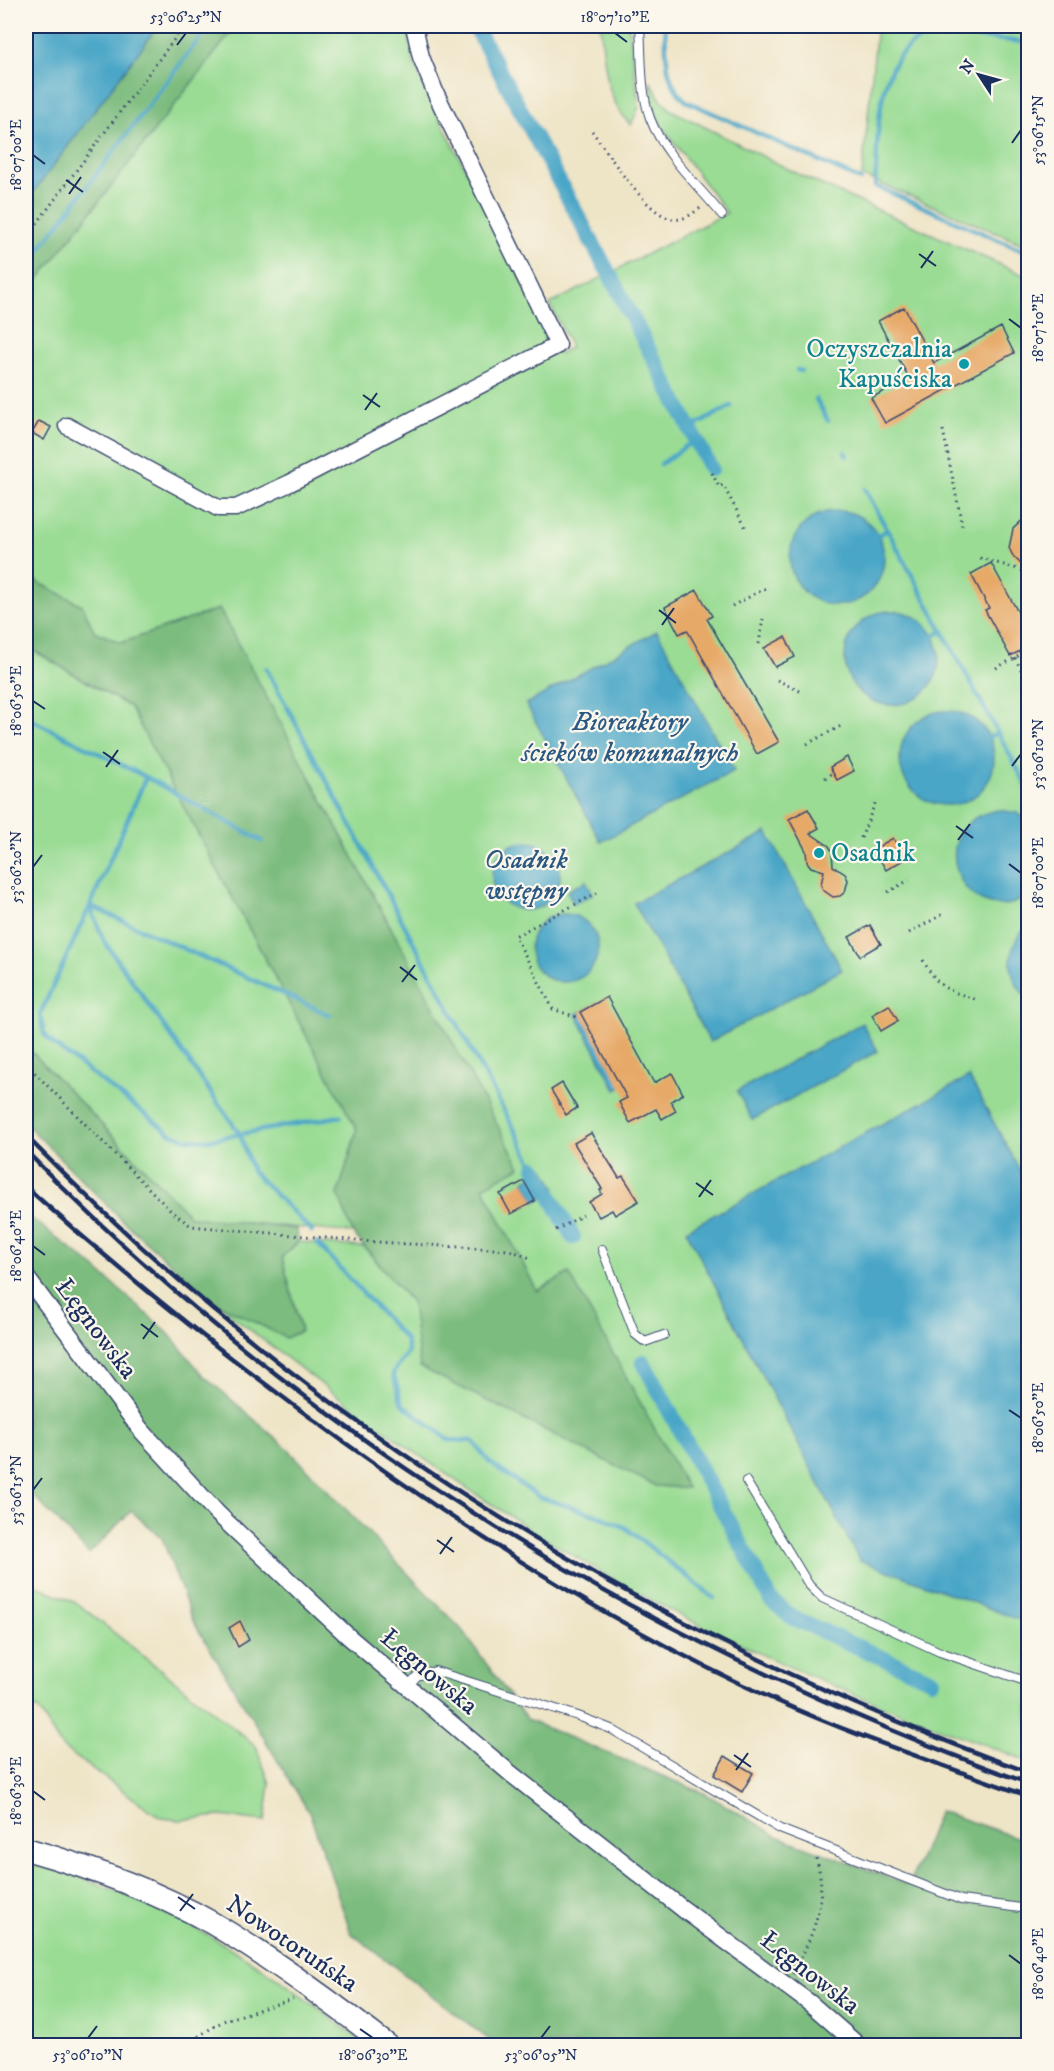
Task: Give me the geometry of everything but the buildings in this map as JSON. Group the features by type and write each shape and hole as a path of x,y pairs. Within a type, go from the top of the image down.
{"main road":[{"name":"Nowotoruńska","path":"26,1849 113,1877 210,1922 316,1992 388,2046"}],"street":[{"path":"67,426 218,508 236,508 560,349 436,94 421,57 414,26"},
{"name":"Łęgnowska","path":"26,1277 141,1430 217,1513 349,1637 510,1773 787,1986 859,2046"}],"lane":[{"path":"640,26 645,92 650,117 671,154 723,215"},
{"path":"602,1249 635,1334 645,1342 664,1335"},
{"path":"746,1481 809,1585 822,1598 940,1652 1029,1682"},
{"path":"407,1686 417,1676 435,1671 578,1716 644,1747 761,1819 809,1840 961,1900 1029,1909"}],"path":[{"path":"26,238 184,26"},
{"path":"592,131 638,193 665,217 680,219 711,201"},
{"path":"943,430 963,530"},
{"path":"712,474 719,487 723,485 746,528"},
{"path":"980,558 1029,572"},
{"path":"732,606 768,587"},
{"path":"759,644 763,619"},
{"path":"996,668 1029,651"},
{"path":"1015,658 1029,683"},
{"path":"777,680 802,692"},
{"path":"807,744 843,725"},
{"path":"825,777 833,773"},
{"path":"861,838 876,801"},
{"path":"888,892 909,880"},
{"path":"576,1017 564,1015 553,1009 514,936 599,892"},
{"path":"909,933 945,913"},
{"path":"923,960 934,981 946,990 975,999"},
{"path":"26,1064 170,1210 191,1226 361,1241 510,1250 533,1259"},
{"path":"556,1230 583,1215"},
{"path":"787,1986 820,1911 820,1869 809,1840"},
{"path":"183,2046 223,2021 316,1992"}],"green space":[{"path":"158,26 236,26 26,295 26,202"},
{"path":"236,26 407,26 414,64 425,89 559,354 571,347 550,304 727,213 660,124 655,111 650,81 661,100 671,110 804,177 1028,277 1028,1761 934,1726 792,1668 700,1625 596,1569 539,1535 427,1461 213,1301 286,1338 301,1331 282,1257 298,1242 364,1247 412,1303 421,1367 656,1486 687,1488 569,1274 537,1291 483,1187 519,1167 219,609 121,643 94,631 82,605 26,576 26,295"},
{"path":"600,26 629,26 639,107 631,125 615,103 610,91"},
{"path":"877,26 1028,26 1028,246 862,176"},
{"path":"26,576 82,605 94,631 121,643 219,609 520,1167 483,1187 537,1291 569,1273 687,1488 656,1486 420,1367 412,1303 353,1233 338,1194 357,1130 130,707 26,646"},
{"path":"26,646 130,707 357,1130 338,1194 353,1233 191,1217 26,1046"},
{"path":"26,1046 191,1217 297,1229 298,1242 282,1257 301,1331 286,1338 213,1301 126,1224 26,1124"},
{"path":"26,1214 94,1267 168,1333 203,1375 287,1448 462,1630 527,1720 706,1794 777,1836 909,1885 939,1811 1028,1841 1028,2045 496,2045 351,1933 310,1814 193,1621 162,1538 131,1511 89,1554 26,1488"},
{"path":"26,1581 78,1604 256,1746 270,1784 265,1821 220,1816 180,1820 161,1818 62,1747 38,1709 26,1708"},
{"path":"26,1863 85,1879 145,1903 203,1932 270,1973 367,2045 26,2045"}],"water":[{"path":"26,26 158,26 26,202"},
{"path":"837,511 855,515 870,525 880,540 884,558 880,576 870,591 855,601 837,605 819,601 804,591 794,576 790,558 794,540 804,525 819,515"},
{"path":"892,611 910,615 925,625 935,640 939,658 935,676 925,691 910,701 892,705 874,701 859,691 849,676 845,658 849,640 859,625 874,615"},
{"name":"Bioreaktory ścieków komunalnych","path":"657,631 734,771 601,842 526,704"},
{"path":"947,711 965,715 980,725 990,740 994,758 990,776 980,791 965,801 947,805 929,801 914,791 904,776 900,758 904,740 914,725 929,715"},
{"path":"999,810 1017,813 1028,820 1028,896 1004,905 984,902 968,890 958,873 955,854 960,834 974,819"},
{"name":"Bioreaktory ścieków komunalnych","path":"767,832 842,970 710,1042 634,903"},
{"name":"Osadnik wstępny","path":"519,842 533,842 545,847 555,857 560,876 555,895 545,905 533,910 519,910 507,905 497,895 492,883 492,869 497,857 507,847"},
{"path":"586,881 593,894 574,904 567,891"},
{"name":"Osadnik wstępny","path":"557,914 571,914 583,919 593,929 598,948 593,967 583,977 571,982 557,982 545,977 535,967 530,955 530,941 535,929 545,919"},
{"path":"1028,925 1028,998 1015,981 1011,962 1015,942"},
{"path":"603,1000 644,1075 616,1090 576,1014"},
{"path":"862,1023 878,1051 752,1120 737,1091"},
{"path":"969,1077 1028,1185 1028,1623 859,1560 686,1230"},
{"path":"545,1169 556,1189 535,1201 524,1181"}],"waterway":[{"path":"26,267 209,26"},
{"path":"475,26 607,270"},
{"path":"665,26 666,57 670,76 673,85 686,101 861,180"},
{"path":"1028,42 935,36 926,37 908,46 896,61 887,80 882,101 875,186 1028,253"},
{"path":"611,277 711,469"},
{"path":"797,370 801,371"},
{"path":"816,399 828,421"},
{"path":"691,428 731,406"},
{"path":"661,464 696,439"},
{"path":"845,452 847,456"},
{"path":"865,489 1028,788"},
{"path":"878,535 888,530"},
{"path":"933,636 943,631"},
{"path":"266,668 535,1168"},
{"path":"26,717 146,777 90,906 104,941 240,1134 252,1171 312,1231"},
{"path":"990,737 998,733"},
{"path":"146,777 262,841"},
{"path":"330,1015 90,906 40,1014 44,1034 53,1044 170,1133 186,1139 207,1140 341,1116"},
{"path":"535,1168 573,1237"},
{"path":"317,1243 406,1340 408,1352 393,1373 402,1404 449,1440 473,1441 489,1462 539,1497 602,1517 626,1528 714,1598"},
{"path":"643,1362 771,1600 793,1618 932,1680"}],"railway":[{"path":"26,1136 135,1241 249,1339 368,1429 491,1511 618,1587 750,1655 887,1717 1028,1772"},
{"path":"26,1151 135,1256 249,1352 367,1442 491,1524 619,1599 751,1667 888,1728 1028,1783"},
{"path":"26,1187 177,1315 281,1396 443,1511 563,1588 687,1658 804,1713 1028,1796"}],"place":[{"name":"Oczyszczalnia Kapuściska","path":"964,364"},
{"name":"Osadnik","path":"819,853"}]}
